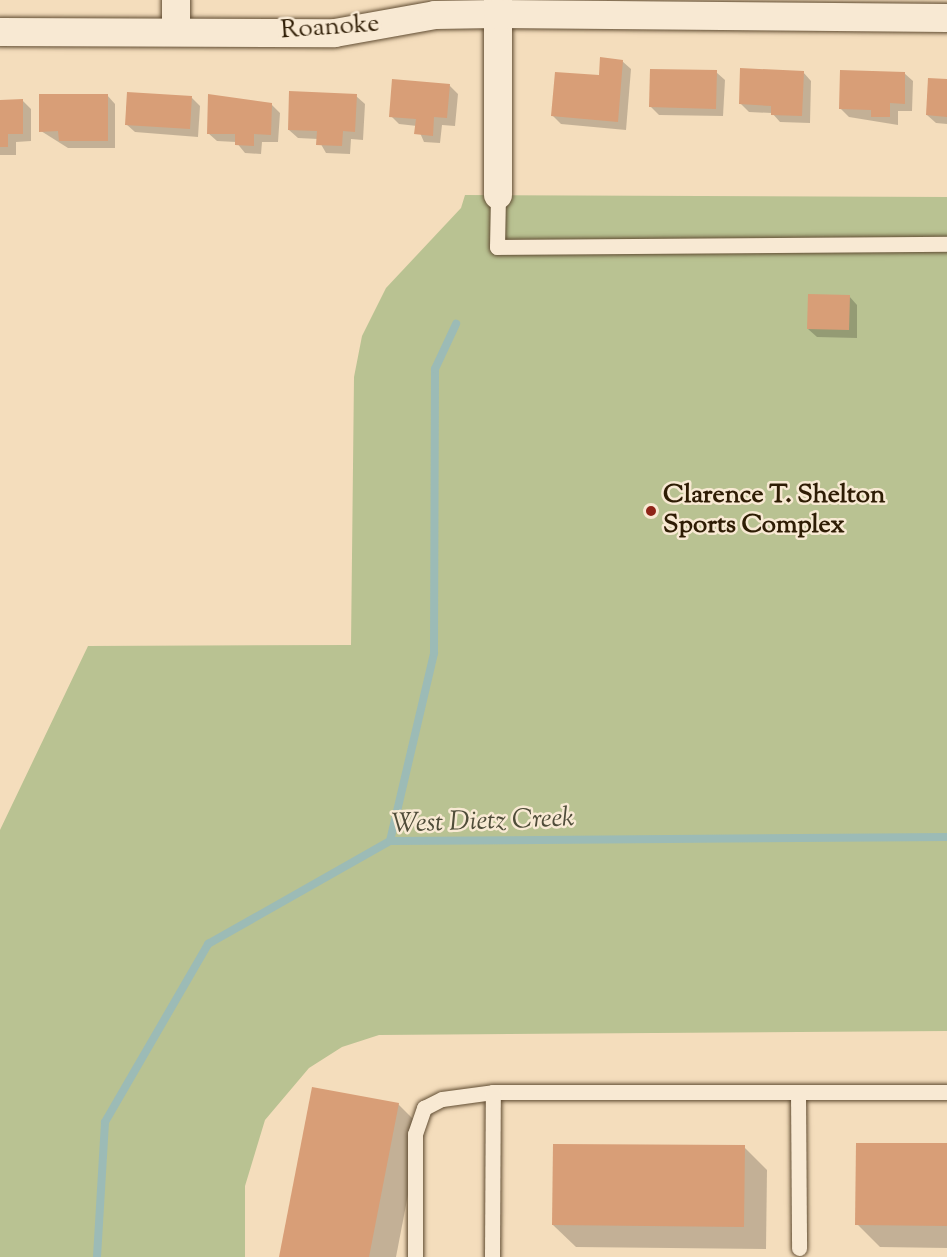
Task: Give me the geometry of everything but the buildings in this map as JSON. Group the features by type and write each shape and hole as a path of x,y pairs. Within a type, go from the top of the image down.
{"street":[{"path":"176,0 176,32"},
{"path":"498,7 498,195"},
{"name":"Roanoke","path":"0,32 335,33 435,15 498,7 812,7 947,18"}],"lane":[{"path":"498,195 497,247 947,244"},
{"path":"492,1257 493,1092"},
{"path":"415,1257 419,1117 441,1099 493,1092 947,1092"},
{"path":"798,1092 799,1248"}],"green space":[{"path":"465,195 947,197 947,1031 379,1035 342,1047 309,1068 265,1120 245,1186 245,1257 0,1257 0,830 88,646 351,645 354,377 362,336 386,288 461,208"}],"waterway":[{"path":"390,841 434,653 435,369 456,324"},
{"name":"West Dietz Creek","path":"97,1257 105,1122 208,944 390,841 947,837"}],"place":[{"name":"Clarence T. Shelton Sports Complex","path":"651,511"}]}
